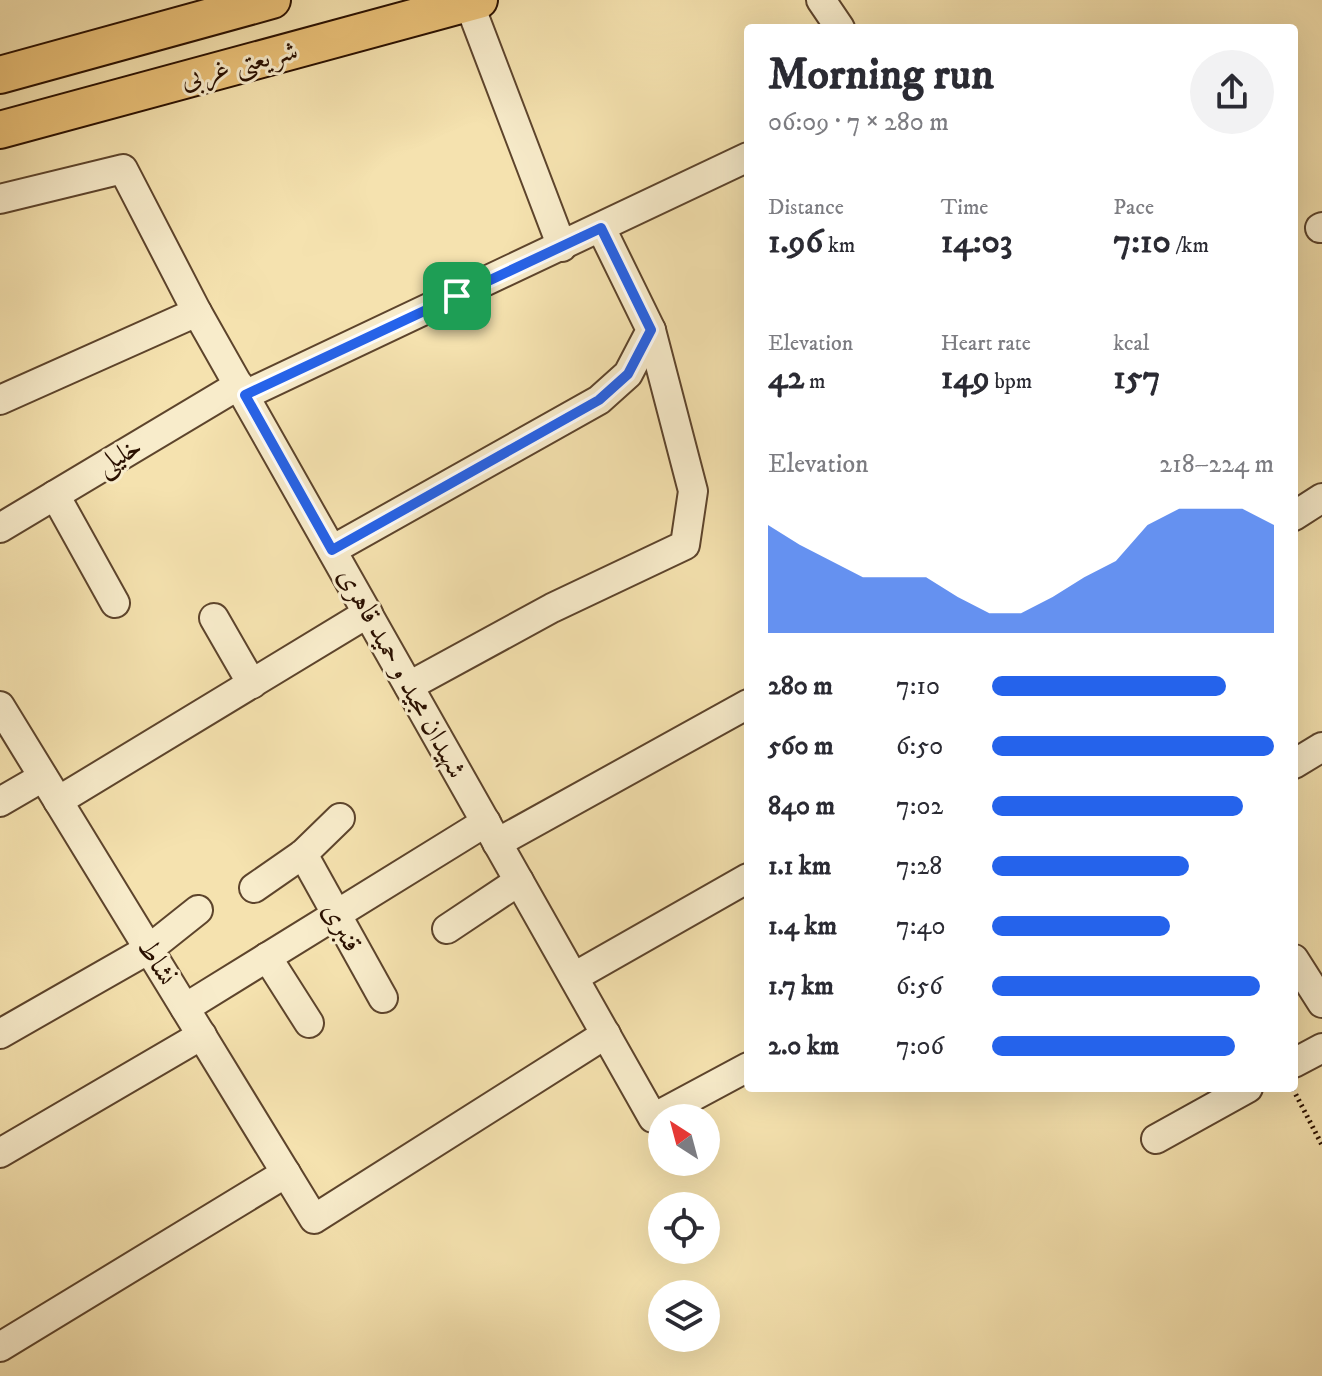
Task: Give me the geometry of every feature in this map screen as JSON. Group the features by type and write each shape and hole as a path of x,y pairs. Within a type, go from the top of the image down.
{"main road":[{"name":"شریعتی غربی","path":"8,68 272,0"},
{"name":"شریعتی غربی","path":"0,130 474,2"}],"street":[{"path":"821,0 837,24"},
{"path":"474,2 562,247"},
{"name":"خلیلی","path":"0,528 242,390 562,247 744,159"},
{"name":"شهیدان مجید و حمید قاهری","path":"0,199 123,169 197,312 653,1118 744,1069"},
{"path":"409,686 552,608 685,545 693,491 651,330 601,228"},
{"path":"0,400 197,312"},
{"path":"332,550 599,400 628,374 651,330"},
{"path":"55,495 115,603"},
{"path":"1298,513 1322,498"},
{"path":"58,801 368,613"},
{"path":"214,618 252,684"},
{"name":"نشاط","path":"0,706 314,1219 606,1034"},
{"path":"185,1008 335,915 492,832 744,706"},
{"path":"1298,762 1322,747"},
{"path":"0,802 43,777"},
{"path":"254,888 303,854 340,818"},
{"name":"قنبری","path":"303,854 383,998"},
{"path":"574,977 744,880"},
{"path":"447,929 519,881"},
{"path":"0,1034 149,949 198,910"},
{"path":"267,957 309,1023"},
{"path":"1298,965 1322,1003"},
{"path":"0,1153 202,1035"},
{"path":"1298,1061 1322,1048"},
{"path":"1156,1139 1241,1092"},
{"path":"0,1347 286,1173"}],"path":[{"path":"1294,1092 1322,1145"}],"route":[{"path":"601,228 651,330 628,374 599,400 332,550 245,395 457,296 601,228"}]}
